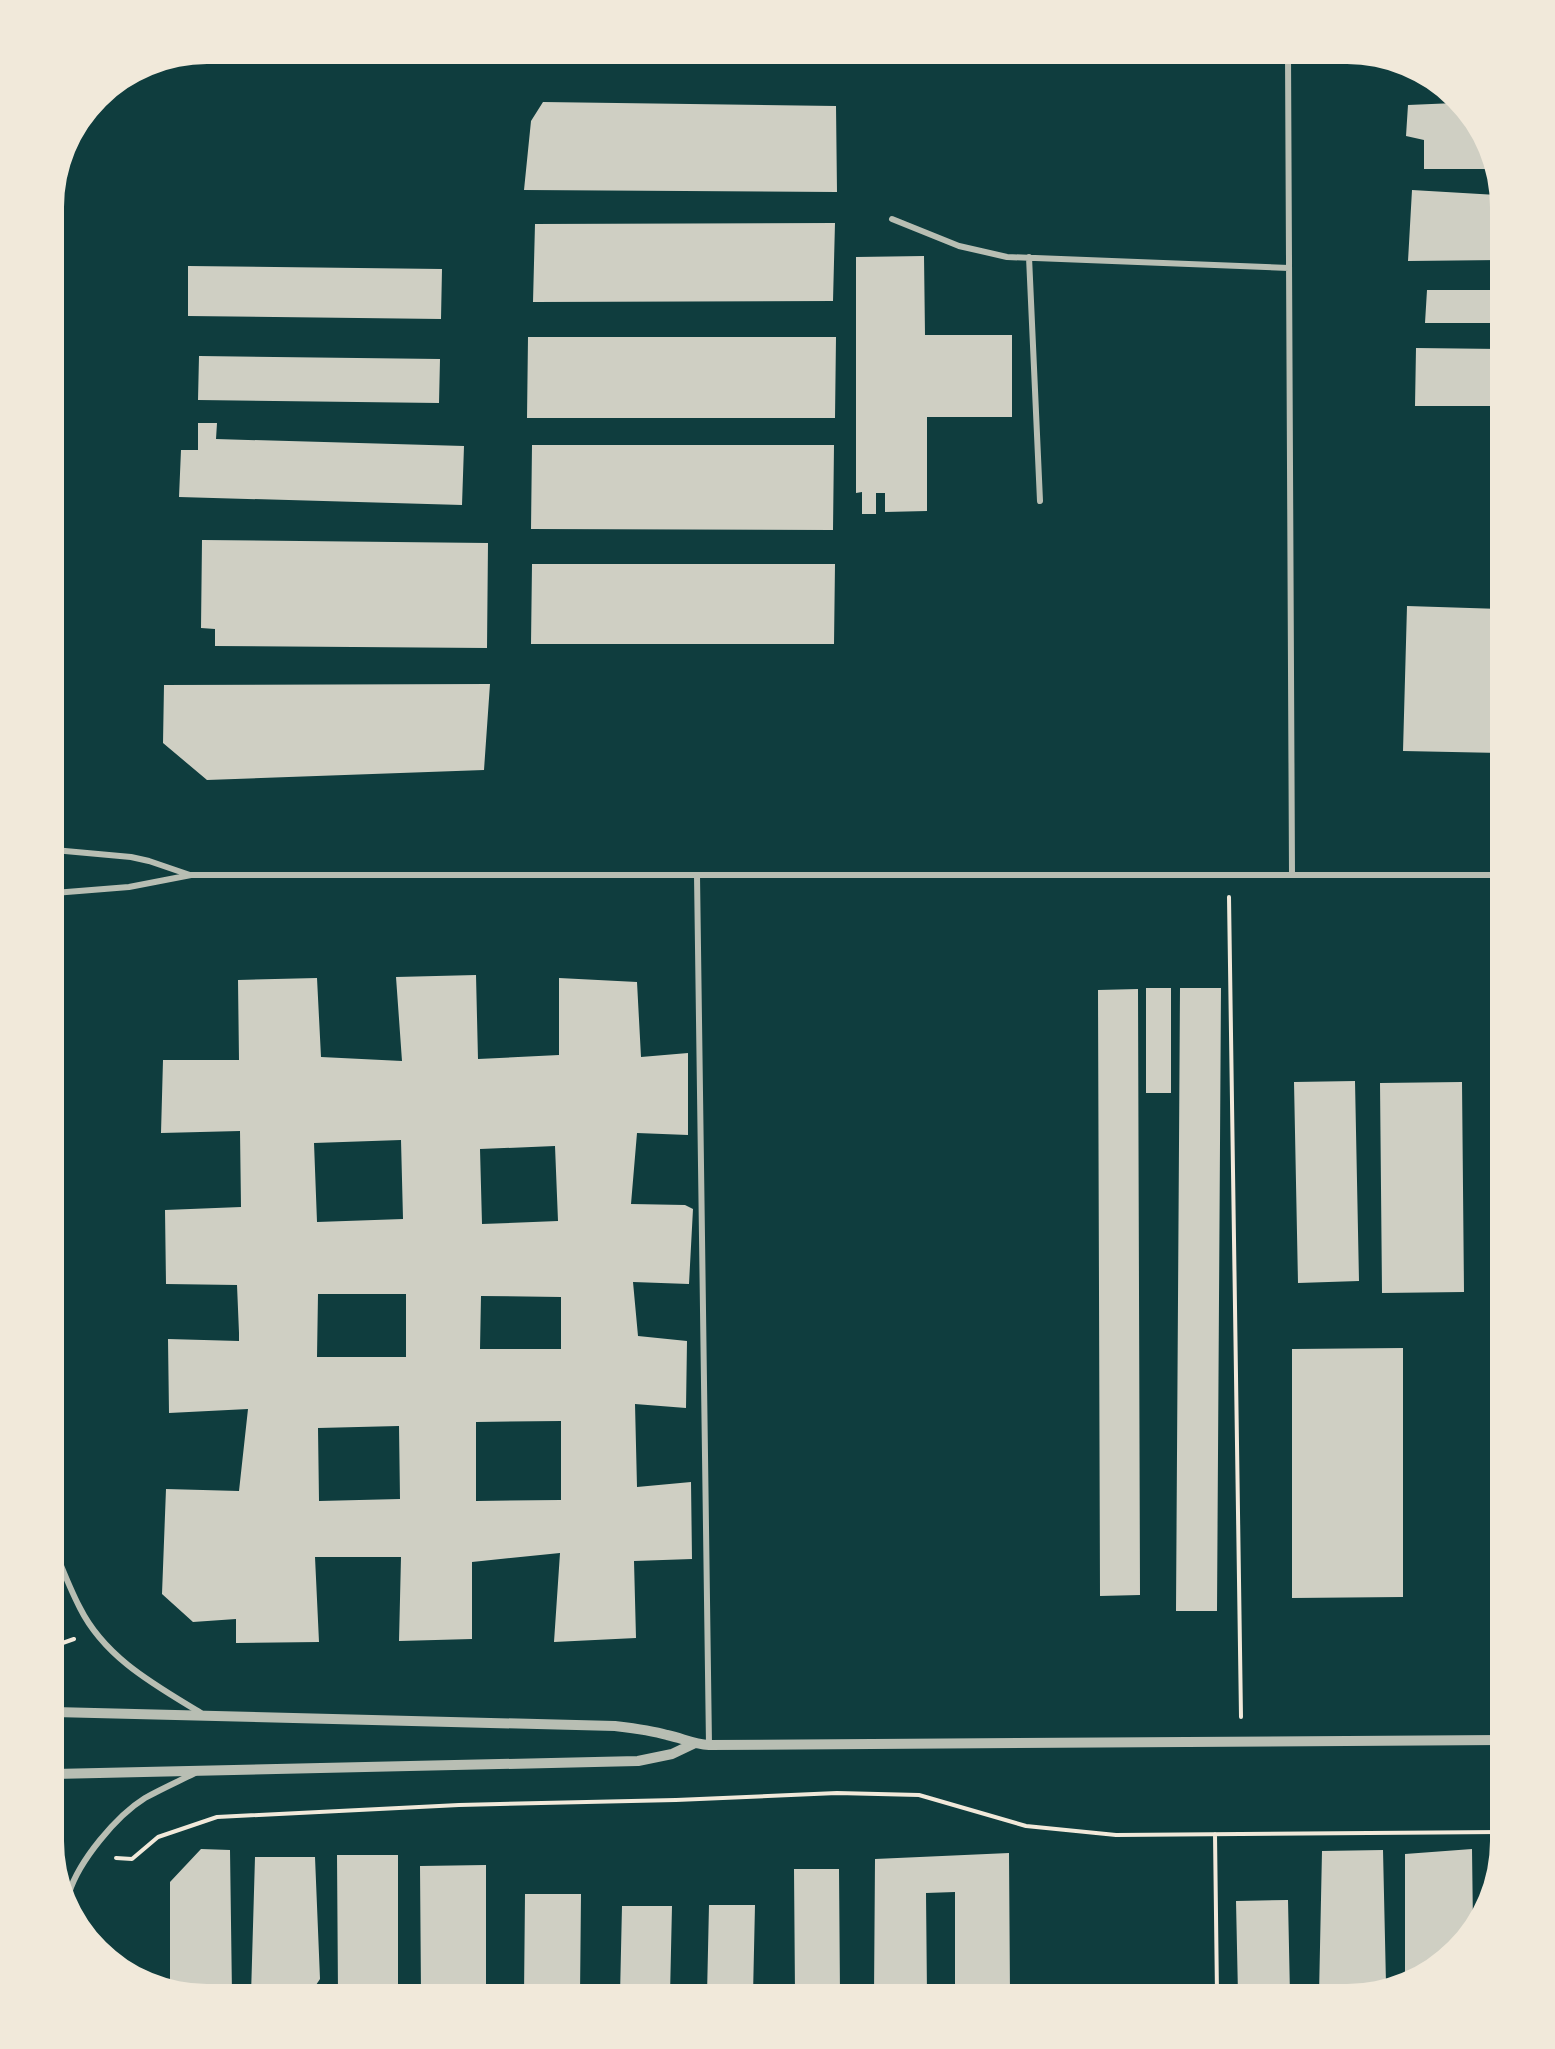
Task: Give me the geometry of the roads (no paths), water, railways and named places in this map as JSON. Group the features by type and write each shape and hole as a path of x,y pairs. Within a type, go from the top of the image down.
{"street":[{"path":"1288,65 1292,875"},
{"path":"892,219 977,251 1007,256 1289,268"},
{"path":"1029,257 1040,501"},
{"path":"65,851 130,857 191,875"},
{"path":"65,892 129,887 191,875 1490,875"},
{"path":"697,875 709,1745"},
{"path":"64,1572 80,1609 95,1632 116,1656 140,1675 204,1715"},
{"path":"64,1712 615,1726 670,1735 693,1744 709,1745 1490,1740"},
{"path":"64,1774 638,1761 672,1754 693,1744"},
{"path":"71,1886 74,1878 98,1844 119,1820 144,1799 198,1772"}]}
